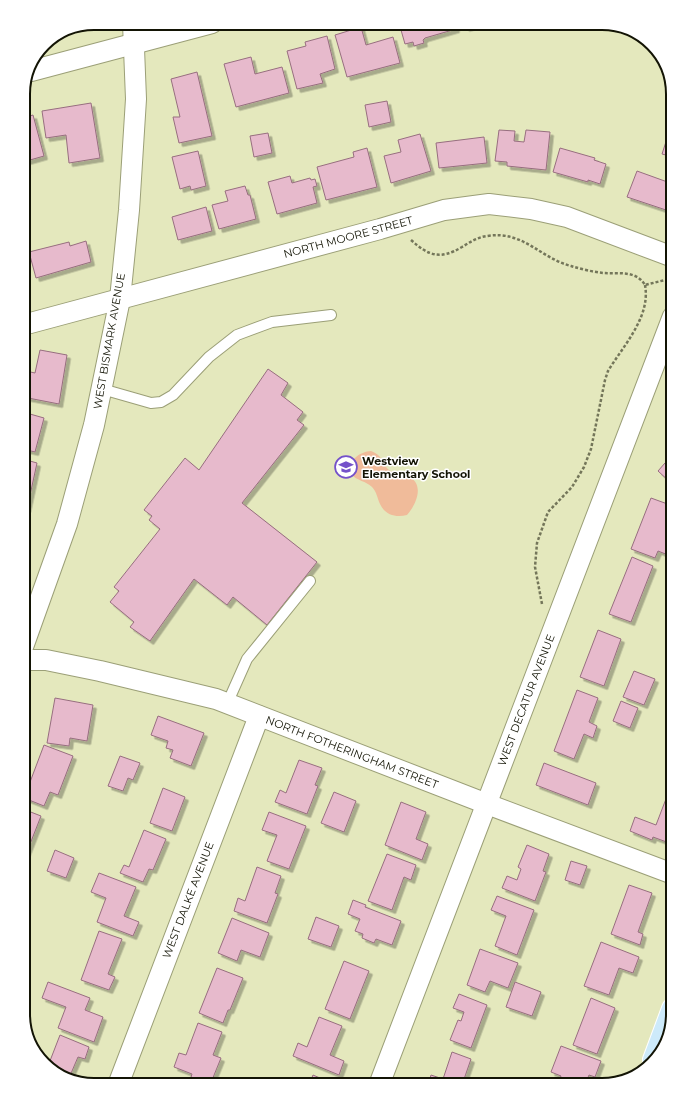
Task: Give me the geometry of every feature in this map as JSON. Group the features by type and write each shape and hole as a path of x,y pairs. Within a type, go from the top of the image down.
{"street":[{"name":"WEST BISMARK AVENUE","path":"30,627 67,524 94,425 120,299 129,210 136,99 134,30"},
{"path":"35,70 186,30"},
{"name":"NORTH MOORE STREET","path":"30,323 372,231 444,210 489,204 531,209 567,217 666,254"},
{"name":"WEST DECATUR AVENUE","path":"382,1078 666,334"},
{"name":"NORTH FOTHERINGHAM STREET","path":"30,660 46,660 100,671 216,700 666,871"},
{"name":"WEST DALKE AVENUE","path":"121,1078 259,716"}],"lane":[{"path":"102,389 151,403 161,402 173,394 210,357 237,335 272,322 331,314"},
{"path":"227,704 247,658 310,581"}],"path":[{"path":"411,240 421,248 436,255 446,255 472,241 486,236 500,235 513,237 569,266 605,273 626,273 639,278 645,285 646,301 641,317 614,361 605,380 591,449 584,468 572,487 548,512 537,543 535,567 542,605"},
{"path":"645,285 665,280"}],"shaded area":[{"path":"371,451 380,457 391,472 407,476 413,479 416,484 418,494 407,515 395,516 385,511 382,508 372,487 351,474 350,469 352,461 358,455"}],"building":[{"path":"351,30 362,30 366,45 393,37 400,63 347,77 335,35"},
{"path":"401,30 453,30 425,38 423,40 424,43 414,46 413,42 405,44"},
{"path":"327,36 335,69 320,74 323,83 297,89 287,51 306,46 305,42"},
{"path":"251,57 255,74 282,67 289,93 236,107 224,64"},
{"path":"197,72 212,136 179,143 173,117 180,117 171,79"},
{"path":"387,101 391,122 369,127 365,105"},
{"path":"91,103 100,158 69,163 66,135 46,138 42,111"},
{"path":"33,115 44,156 30,160 30,116"},
{"path":"499,130 515,131 514,141 524,142 526,130 550,132 546,170 507,166 507,162 495,161"},
{"path":"268,133 272,153 254,157 250,136"},
{"path":"420,134 431,171 391,183 384,156 401,152 398,140"},
{"path":"484,137 487,163 439,168 436,143"},
{"path":"666,142 666,155 662,154"},
{"path":"367,148 377,187 326,200 317,167 354,157 353,152"},
{"path":"560,148 595,158 594,160 606,164 600,184 553,172"},
{"path":"198,151 206,186 191,190 190,186 180,189 172,157"},
{"path":"637,171 666,181 666,210 627,197"},
{"path":"290,176 292,183 310,178 311,180 315,179 317,186 313,187 317,203 277,214 268,182"},
{"path":"245,186 248,195 250,195 256,219 219,229 212,205 228,201 225,191"},
{"path":"206,207 212,231 178,240 172,217"},
{"path":"86,241 91,262 36,278 30,252 69,242 70,246"},
{"path":"40,350 67,355 59,404 30,398 30,372 35,373"},
{"path":"268,369 288,383 281,395 303,412 297,420 304,425 242,503 317,562 267,625 233,597 227,605 194,579 150,641 130,627 134,622 110,602 119,591 114,587 160,529 149,520 152,516 144,510 185,458 199,470"},
{"path":"30,414 44,418 35,452 30,451"},
{"path":"30,461 37,463 30,495"},
{"path":"665,463 666,464 666,478 658,471"},
{"path":"651,498 666,503 666,554 658,551 655,558 631,549"},
{"path":"632,557 653,566 631,622 609,614"},
{"path":"598,630 621,639 604,686 580,677"},
{"path":"634,671 655,679 644,705 623,697"},
{"path":"577,690 598,698 589,722 597,726 593,738 584,734 574,759 554,751"},
{"path":"55,698 93,705 87,741 70,738 69,746 47,743"},
{"path":"621,701 638,708 630,728 613,721"},
{"path":"158,716 204,733 191,766 170,758 173,750 166,748 168,741 151,735"},
{"path":"44,745 73,756 58,795 50,792 44,806 30,800 30,782"},
{"path":"120,756 140,763 133,780 128,778 123,791 108,786"},
{"path":"299,760 322,768 315,785 318,786 307,814 275,802 280,790 286,793"},
{"path":"544,763 596,783 588,805 536,785"},
{"path":"163,788 185,797 172,831 150,823"},
{"path":"334,792 356,801 344,832 321,823"},
{"path":"666,799 666,842 653,837 652,840 630,831 635,817 656,825"},
{"path":"401,802 426,812 416,839 428,844 422,860 385,845"},
{"path":"30,812 41,816 30,844"},
{"path":"269,812 306,826 289,869 267,861 277,835 262,830"},
{"path":"144,830 166,839 153,870 149,869 143,882 120,873 124,865 129,867"},
{"path":"527,845 549,854 543,871 546,872 535,901 502,888 507,876 517,880 521,869 518,867"},
{"path":"55,850 74,858 66,878 47,871"},
{"path":"387,854 416,865 411,880 404,877 392,910 368,901"},
{"path":"571,861 587,866 580,885 565,880"},
{"path":"257,867 281,876 275,893 278,894 267,923 234,911 238,898 245,901"},
{"path":"99,873 136,887 124,916 139,922 133,936 97,922 106,898 91,892"},
{"path":"629,885 652,893 638,932 643,934 640,945 611,934"},
{"path":"497,896 534,910 517,955 495,946 506,916 491,910"},
{"path":"353,900 366,905 365,907 401,921 392,945 376,939 374,943 362,938 363,934 355,931 360,919 348,914"},
{"path":"316,917 339,926 331,947 308,939"},
{"path":"232,918 269,933 260,957 241,950 237,961 218,953"},
{"path":"99,931 122,939 108,974 115,977 109,990 81,980"},
{"path":"601,942 639,957 633,973 619,968 609,995 584,986"},
{"path":"480,949 518,963 508,988 490,981 485,992 467,985"},
{"path":"344,961 369,971 350,1019 325,1009"},
{"path":"217,968 243,978 223,1023 199,1013"},
{"path":"48,982 90,998 85,1010 103,1017 94,1042 58,1028 66,1007 42,998"},
{"path":"515,982 541,992 532,1016 506,1007"},
{"path":"459,994 487,1005 471,1048 450,1040 458,1020 461,1021 464,1012 453,1008"},
{"path":"591,998 615,1008 597,1054 573,1045"},
{"path":"319,1017 342,1026 330,1055 344,1061 339,1075 293,1056 298,1043 307,1047"},
{"path":"198,1023 222,1032 213,1055 221,1058 213,1078 193,1078 191,1077 192,1074 174,1067 179,1053 186,1055"},
{"path":"60,1035 89,1047 85,1059 78,1057 71,1074 58,1067 50,1060"},
{"path":"561,1046 601,1061 595,1077 589,1075 588,1078 560,1078 561,1076 551,1072"},
{"path":"452,1052 471,1059 464,1078 443,1078"},
{"path":"313,1075 320,1078 312,1078"},
{"path":"431,1075 440,1078 430,1078"}],"place":[{"name":"Westview Elementary School","path":"346,467"}]}
